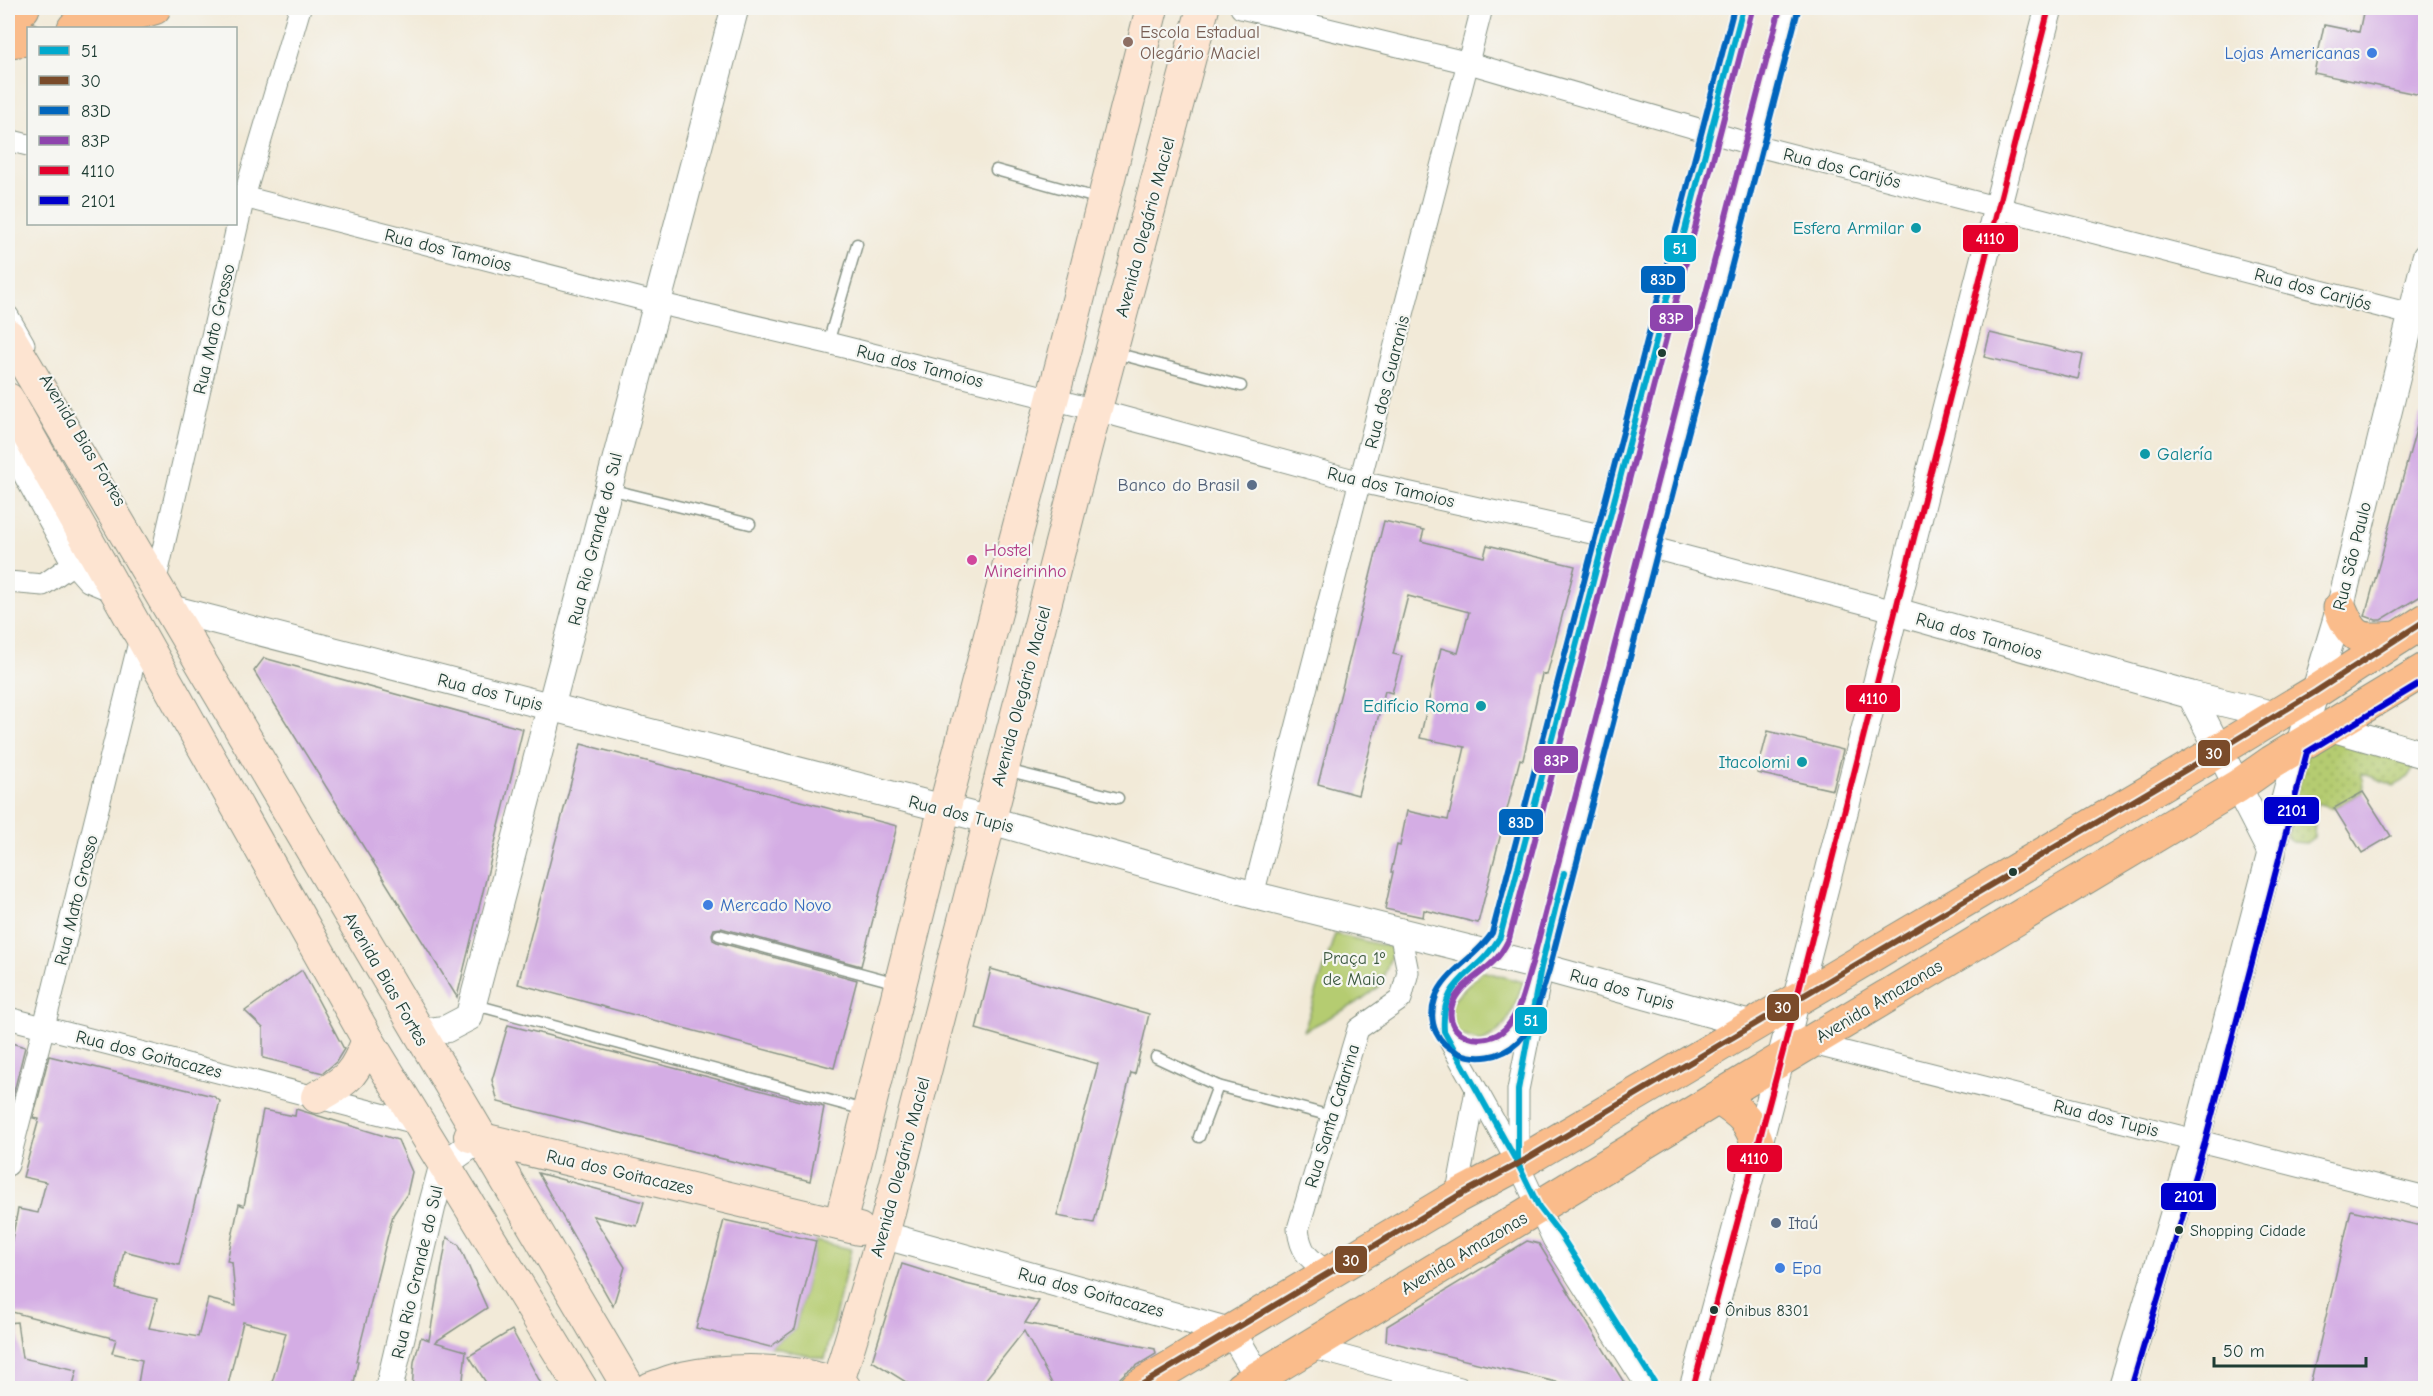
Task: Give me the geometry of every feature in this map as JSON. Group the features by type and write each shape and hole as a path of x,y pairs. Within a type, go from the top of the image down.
{"main road":[{"path":"8,10 23,8"},
{"path":"76,27 113,8"},
{"path":"88,27 154,8"},
{"path":"840,1224 944,810 1152,8"},
{"name":"Avenida Olegário Maciel","path":"841,1387 884,1235 1002,769 1203,8"},
{"path":"8,41 27,39"},
{"name":"Avenida Bias Fortes","path":"8,335 417,1033 629,1389"},
{"path":"8,399 79,550 117,593 368,1040 581,1389"},
{"path":"2340,608 2348,628 2358,637 2398,638"},
{"path":"1136,1389 1456,1197 1518,1164 2315,692 2426,620"},
{"name":"Avenida Amazonas","path":"1252,1385 1309,1347 1718,1098 1792,1047 2238,786 2258,771 2426,669"},
{"path":"317,1097 340,1085 358,1067 368,1040"},
{"path":"1718,1098 1748,1120 1759,1148"},
{"name":"Rua dos Goitacazes","path":"420,1124 884,1235"},
{"path":"651,1389 682,1378 733,1371 817,1379 841,1387"}],"street":[{"name":"Rua Mato Grosso","path":"240,196 300,8"},
{"name":"Rua Rio Grande do Sul","path":"417,1033 446,1029 469,1017 735,8"},
{"name":"Rua dos Carijós","path":"1241,8 1468,63 1754,145 2410,314"},
{"name":"Rua dos Guaranis","path":"1253,895 1482,8"},
{"path":"1648,1389 1552,1239 1518,1164 1444,1031 1442,1016 1443,1003 1451,987 1489,954 1500,937 1743,8"},
{"path":"1518,1164 1518,1090 1541,967 1789,8"},
{"path":"1693,1389 1759,1148 1792,1047 1795,1000 2049,8"},
{"path":"8,140 27,145"},
{"name":"Rua dos Tamoios","path":"240,196 657,303 1096,410 1361,482 1605,536"},
{"name":"Rua Mato Grosso","path":"156,587 234,225"},
{"name":"Rua São Paulo","path":"2122,1389 2196,1140 2299,746 2340,608 2410,314 2426,257"},
{"name":"Avenida Bias Fortes","path":"8,316 145,542 156,587"},
{"path":"8,446 79,550 44,585 8,582"},
{"name":"Rua dos Tamoios","path":"1649,547 1894,612 2191,695 2275,715"},
{"name":"Rua dos Tupis","path":"156,587 552,707 989,820 1253,895 1541,967 1752,1025"},
{"name":"Rua Mato Grosso","path":"8,1164 141,634"},
{"path":"2191,695 2272,854"},
{"path":"2329,727 2426,755"},
{"name":"Rua Santa Catarina","path":"1329,1274 1306,1256 1300,1244 1298,1230 1358,1029 1401,999 1408,972 1400,932"},
{"path":"1444,1031 1456,1043 1470,1048 1484,1050 1498,1045 1512,1035 1522,1017 1541,967"},
{"name":"Rua dos Goitacazes","path":"8,1018 420,1124"},
{"name":"Rua dos Tupis","path":"1792,1047 2196,1140 2426,1198"},
{"path":"1456,1197 1476,1090"},
{"name":"Rua Rio Grande do Sul","path":"389,1389 443,1165 481,1138"},
{"path":"1539,1207 1560,1234 1658,1389"},
{"name":"Rua dos Goitacazes","path":"884,1235 1232,1332"},
{"path":"1232,1332 1252,1385"},
{"path":"1309,1347 1460,1389"}],"lane":[{"path":"996,170 1103,200"},
{"path":"828,343 857,244"},
{"path":"1112,352 1241,386"},
{"path":"608,489 750,524"},
{"path":"1002,769 1118,798"},
{"path":"719,935 900,984"},
{"path":"472,1004 868,1111"},
{"path":"1156,1057 1218,1086 1331,1116"},
{"path":"1199,1137 1218,1086"}],"green space":[{"path":"2329,727 2416,765 2407,779 2394,786 2362,773 2363,792 2334,808 2316,803 2314,837 2306,843 2293,842 2287,838 2299,746"},
{"name":"Praça 1º de Maio","path":"1335,934 1394,948 1380,986 1355,1004 1304,1031"},
{"path":"1482,971 1523,982 1509,1018 1498,1032 1481,1042 1451,1031 1449,1005"},
{"path":"816,1241 851,1249 825,1359 770,1347 795,1329"}],"building":[{"name":"Lojas Americanas","path":"2364,8 2426,8 2426,96 2314,73 2324,25 2359,32"},
{"path":"1990,333 2083,355 2078,379 1984,357"},
{"path":"2420,415 2426,415 2426,593 2381,620 2376,620 2365,616"},
{"path":"1384,521 1424,530 1421,541 1484,557 1487,545 1575,566 1547,675 1542,674 1523,760 1520,759 1478,923 1424,910 1423,917 1385,909 1397,845 1400,846 1407,811 1448,820 1465,747 1420,738 1441,648 1458,653 1469,612 1408,596 1393,654 1402,656 1392,693 1385,691 1358,795 1318,784"},
{"path":"264,658 523,729 457,997 254,671"},
{"name":"Itacolomi","path":"1768,731 1843,750 1833,790 1757,773"},
{"path":"581,744 897,826 861,966 721,928 714,929 712,934 713,940 717,942 857,980 834,1068 518,984"},
{"path":"2363,792 2391,836 2362,853 2334,808"},
{"path":"991,969 1149,1014 1135,1074 1131,1073 1094,1223 1057,1216 1098,1064 976,1029"},
{"path":"302,970 344,1049 336,1062 323,1073 263,1058 263,1028 245,1011"},
{"path":"508,1025 824,1107 810,1181 498,1102 492,1080"},
{"path":"8,1042 25,1047 9,1112 8,1111"},
{"path":"49,1056 213,1096 220,1101 179,1265 124,1251 116,1289 157,1299 149,1328 198,1337 208,1299 236,1306 232,1262 227,1261 239,1204 244,1206 263,1110 295,1116 296,1109 398,1140 412,1172 407,1194 393,1215 356,1361 358,1361 353,1389 312,1389 299,1385 298,1389 281,1389 271,1386 286,1333 243,1322 227,1389 137,1389 142,1360 112,1353 116,1339 8,1311 8,1296 13,1275 8,1274 8,1259 18,1209 38,1213 46,1182 23,1177 39,1119 33,1118"},
{"path":"538,1173 644,1202 637,1226 593,1216 625,1267 613,1306"},
{"name":"Shopping Cidade","path":"2351,1210 2426,1227 2426,1389 2309,1389"},
{"path":"724,1220 816,1241 795,1329 770,1347 696,1328"},
{"path":"447,1237 459,1245 487,1308 435,1342 466,1351 462,1389 412,1389 414,1362 421,1337 429,1340"},
{"path":"1527,1241 1539,1244 1628,1389 1585,1389 1386,1341 1387,1326"},
{"path":"902,1264 966,1284 1039,1301 1025,1323 1155,1349 1156,1354 1126,1372 1120,1378 1118,1386 1113,1389 1055,1389 1024,1331 978,1389 917,1389 872,1361"},
{"path":"17,1322 22,1358 77,1370 72,1389 8,1389 8,1323"},
{"path":"512,1330 544,1389 490,1389 469,1356"}],"transit line":[{"name":"83D","path":"1734,8 1492,933 1478,950 1445,981 1435,999 1432,1017 1436,1032 1445,1044 1457,1052 1472,1057 1488,1057 1504,1052 1518,1042 1534,1017 1549,970 1798,10"},
{"name":"51","path":"1658,1388 1560,1234 1539,1207 1518,1164 1444,1031 1444,1013 1454,988 1491,951 1500,937 1743,8"},
{"name":"83P","path":"1752,10 1509,939 1498,957 1464,986 1452,1005 1453,1025 1468,1037 1488,1038 1506,1028 1519,1006 1525,989 1780,8"},
{"name":"4110","path":"1693,1388 1785,1044 2049,8"},
{"name":"30","path":"1136,1388 1456,1197 1518,1164 2206,758 2315,692 2426,620"},
{"name":"2101","path":"2131,1388 2205,1142 2307,752 2426,680"},
{"name":"51","path":"1521,1170 1518,1164 1518,1090 1541,967 1564,873"}],"place":[{"name":"Escola Estadual Olegário Maciel","path":"1128,42"},
{"name":"Lojas Americanas","path":"2372,53"},
{"name":"Esfera Armilar","path":"1916,228"},
{"name":"Galería","path":"2145,454"},
{"name":"Banco do Brasil","path":"1252,485"},
{"name":"Hostel Mineirinho","path":"972,560"},
{"name":"Edifício Roma","path":"1481,706"},
{"name":"Itacolomi","path":"1802,762"},
{"name":"Mercado Novo","path":"708,905"},
{"name":"Itaú","path":"1776,1223"},
{"name":"Shopping Cidade","path":"2179,1230"},
{"name":"Epa","path":"1780,1268"},
{"name":"Ônibus 8301","path":"1714,1310"}]}
